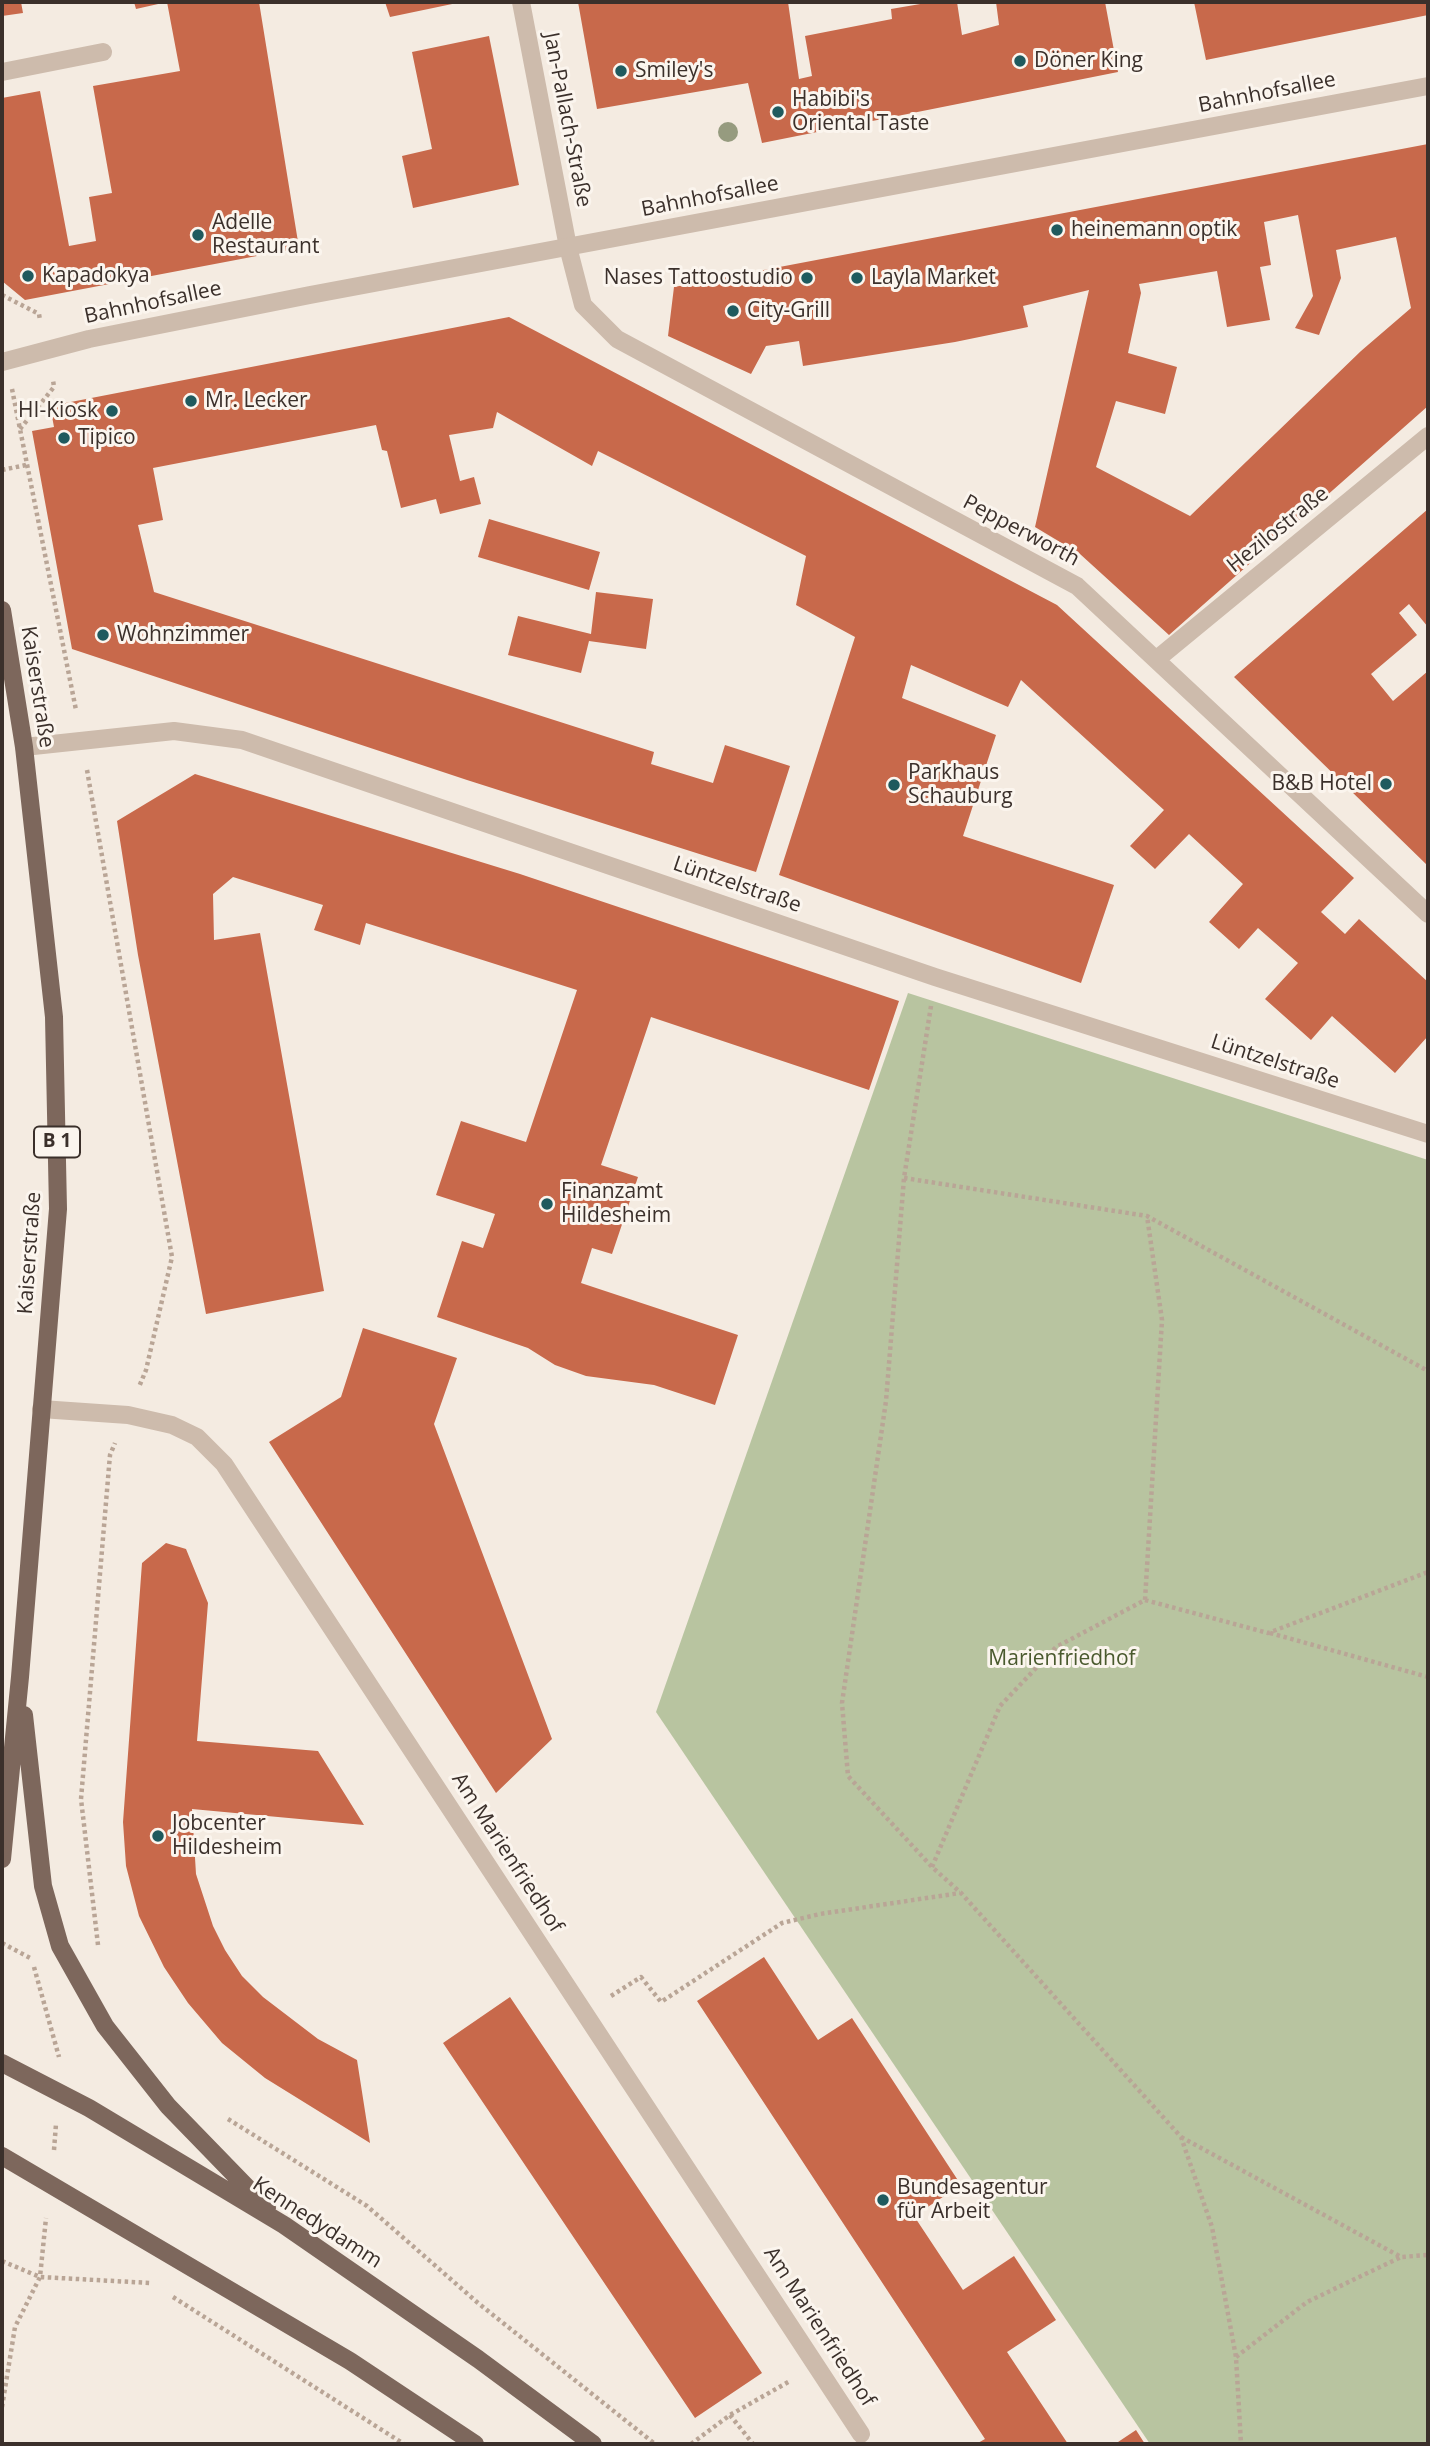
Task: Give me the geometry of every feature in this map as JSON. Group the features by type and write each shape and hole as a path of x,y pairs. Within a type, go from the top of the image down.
{"main road":[{"name":"Kaiserstraße","path":"2,610 24,747 54,1017 58,1209 20,1677 2,1859"},
{"path":"20,1677 43,1886 60,1946 105,2026 168,2106 284,2225"},
{"name":"Kennedydamm","path":"2,2063 89,2108 284,2225 478,2359 593,2444"},
{"path":"2,2156 350,2361 475,2444"}],"street":[{"name":"Jan-Pallach-Straße","path":"521,2 568,247"},
{"path":"2,72 103,52"},
{"name":"Bahnhofsallee","path":"2,362 89,339 258,305 1428,86"},
{"name":"Pepperworth","path":"568,247 583,305 617,339 1077,586 1428,914"},
{"name":"Hezilostraße","path":"1157,659 1428,436"},
{"name":"Lüntzelstraße","path":"24,747 174,731 242,740 935,977 1428,1134"},
{"name":"Am Marienfriedhof","path":"41,1409 128,1415 172,1425 197,1437 224,1464 861,2434"}],"path":[{"path":"2,295 39,314 43,330"},
{"path":"52,377 54,387 20,430 81,739 172,1257 146,1370 110,1455 81,1799 94,1932 101,1958"},
{"path":"2,470 26,466"},
{"path":"935,977 904,1178 886,1401 842,1703 848,1776 932,1867 961,1893 1181,2137 1401,2257"},
{"path":"904,1178 1147,1216 1428,1371"},
{"path":"1145,1600 1162,1320 1147,1216"},
{"path":"1268,1633 1428,1572"},
{"path":"932,1867 1000,1706 1056,1647 1145,1600 1428,1677"},
{"path":"584,2012 641,1977 661,2002 782,1923 961,1893"},
{"path":"2,1943 32,1959"},
{"path":"219,2114 367,2206 478,2303 655,2444"},
{"path":"1181,2137 1212,2227 1236,2357 1241,2444"},
{"path":"1236,2357 1307,2302 1401,2257 1428,2255"},
{"path":"2,2261 40,2277 150,2282 404,2444"},
{"path":"2,2407 15,2327 40,2277"},
{"path":"691,2444 730,2416 818,2365"},
{"path":"730,2416 753,2444"}],"green space":[{"name":"Marienfriedhof","path":"908,993 1428,1160 1428,2444 1150,2444 656,1712"}],"building":[{"path":"2,2 21,2 23,13 2,16"},
{"path":"134,2 167,2 136,9"},
{"path":"167,2 259,2 299,248 25,300 2,281 2,98 40,91 69,246 96,241 89,197 112,193 93,86 180,71"},
{"path":"385,2 457,2 457,3 390,17"},
{"path":"578,2 788,2 799,79 812,76 805,36 892,19 891,9 932,2 957,2 962,35 999,25 996,2 1105,2 1118,72 762,143 748,83 597,109"},
{"path":"1194,2 1428,2 1428,15 1206,60"},
{"path":"489,36 519,185 413,208 402,156 432,149 412,52"},
{"path":"1428,144 1428,406 1169,635 1080,554 1035,527 1089,290 1023,306 1028,327 955,342 803,366 799,341 766,346 751,374 668,336 674,287","holes":["1298,215 1313,296 1295,328 1319,335 1341,278 1336,250 1396,237 1411,308 1361,351 1190,516 1096,467 1116,401 1165,414 1177,367 1128,353 1141,293 1139,284 1217,271 1227,327 1270,320 1260,267 1271,265 1264,222"]},
{"path":"509,317 1057,605 1354,878 1321,912 1345,934 1359,919 1428,982 1428,1036 1395,1073 1332,1016 1311,1040 1265,999 1298,963 1258,928 1239,949 1209,922 1243,884 1189,834 1155,869 1130,846 1164,810 1021,680 1008,707 911,665 902,698 996,735 963,836 1114,885 1081,983 779,875 855,637 796,605 806,556 598,451 592,466 497,412 493,428 449,435 460,481 474,477 481,504 440,514 436,499 401,508 387,451 382,450 376,425 153,468 163,520 138,525 154,592 654,752 651,764 713,783 725,745 790,766 756,872 467,780 72,649 32,431 54,427 50,406"},
{"name":"B&B Hotel","path":"1428,509 1428,627 1409,604 1399,613 1417,635 1371,674 1393,701 1428,671 1428,866 1234,677"},
{"path":"489,519 600,552 589,590 478,557"},
{"path":"596,592 653,599 646,649 589,641 581,673 508,655 518,616 591,634"},
{"path":"195,774 520,874 899,1001 869,1090 651,1017 601,1165 638,1177 612,1254 592,1248 581,1283 738,1335 715,1405 654,1385 586,1376 555,1365 528,1348 437,1317 462,1241 483,1248 495,1214 436,1195 461,1121 526,1142 577,990 366,923 360,945 314,930 323,905 233,877 213,894 214,940 260,933 324,1291 206,1314 138,955 117,821"},
{"path":"363,1328 457,1358 434,1424 552,1739 496,1793 269,1442 341,1397"},
{"name":"Jobcenter Hildesheim","path":"166,1543 186,1549 208,1603 197,1741 318,1751 364,1825 192,1809 196,1874 213,1926 225,1950 242,1976 263,1997 318,2039 357,2060 370,2143 265,2078 222,2043 188,2003 164,1967 139,1916 126,1866 123,1822 142,1563"},
{"name":"Bundesagentur für Arbeit","path":"764,1957 818,2040 852,2018 961,2185 914,2216 963,2290 1014,2256 1056,2320 1007,2352 1068,2444 976,2444 985,2439 697,2001"},
{"path":"510,1997 762,2373 695,2418 443,2043"},
{"path":"1136,2430 1145,2444 1115,2444"}],"place":[{"name":"Döner King","path":"1020,61"},
{"name":"Smiley's","path":"621,71"},
{"name":"Habibi's Oriental Taste","path":"778,112"},
{"name":"heinemann optik","path":"1057,230"},
{"name":"Adelle Restaurant","path":"198,235"},
{"name":"Kapadokya","path":"28,276"},
{"name":"Nases Tattoostudio","path":"807,278"},
{"name":"Layla Market","path":"857,278"},
{"name":"City-Grill","path":"733,311"},
{"name":"Mr. Lecker","path":"191,401"},
{"name":"HI-Kiosk","path":"112,411"},
{"name":"Tipico","path":"64,438"},
{"name":"Wohnzimmer","path":"103,635"},
{"name":"B&B Hotel","path":"1386,784"},
{"name":"Parkhaus Schauburg","path":"894,785"},
{"name":"Finanzamt Hildesheim","path":"547,1204"},
{"name":"Jobcenter Hildesheim","path":"158,1836"},
{"name":"Bundesagentur für Arbeit","path":"883,2200"}]}
